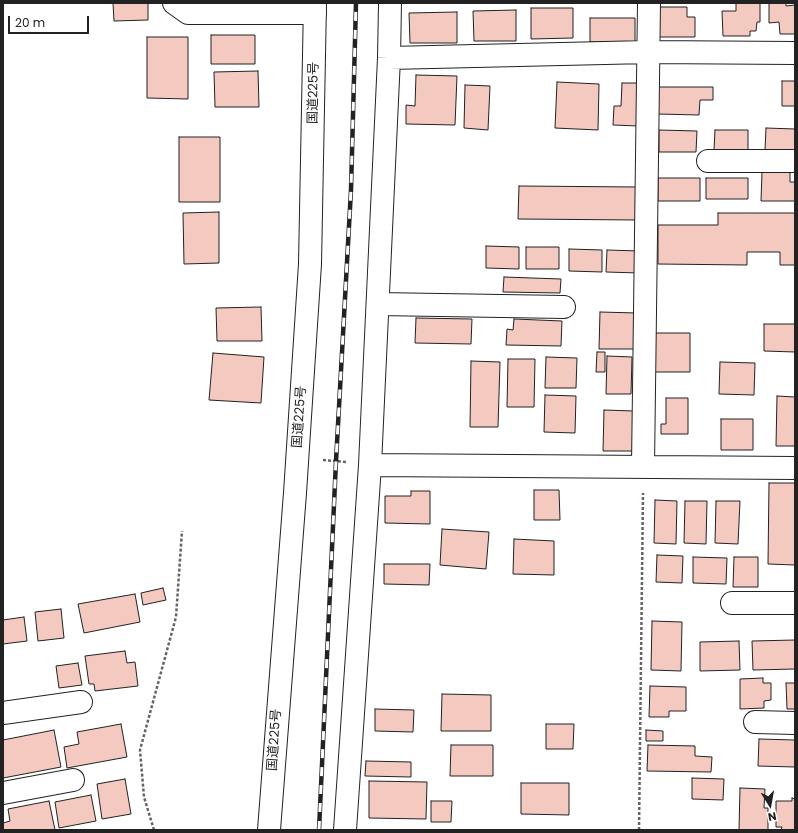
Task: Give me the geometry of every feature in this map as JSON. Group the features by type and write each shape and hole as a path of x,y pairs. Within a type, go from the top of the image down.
{"main road":[{"path":"174,3 188,13 311,6"},
{"path":"345,830 370,465 389,58 390,3"},
{"path":"643,466 649,3"},
{"name":"国道225号","path":"269,830 295,493 310,264 311,6"},
{"path":"389,58 648,52 795,53"},
{"path":"708,161 795,161"},
{"path":"378,304 564,307"},
{"path":"370,465 795,468"},
{"path":"732,603 795,603"},
{"path":"3,713 81,702"},
{"path":"755,722 795,723"},
{"path":"3,793 73,780"}],"path":[{"path":"639,830 643,466"},
{"path":"154,830 144,797 140,750 176,617 182,531"}],"building":[{"path":"113,3 148,3 148,20 114,21"},
{"path":"736,3 760,3 760,22 757,22 756,31 750,31 750,36 723,36 722,11 736,11"},
{"path":"769,3 786,3 786,6 795,5 795,34 780,34 779,22 769,23"},
{"path":"658,7 687,7 687,17 695,17 695,37 659,37"},
{"path":"531,8 573,8 573,38 531,39"},
{"path":"516,10 516,41 474,41 473,11"},
{"path":"457,12 457,43 410,43 409,13"},
{"path":"590,18 635,18 635,42 590,42"},
{"path":"211,35 255,35 255,64 211,64"},
{"path":"147,37 188,37 188,99 147,98"},
{"path":"258,71 259,107 215,107 214,72"},
{"path":"416,75 457,76 455,125 406,124 406,105 415,106"},
{"path":"782,81 795,81 795,106 782,106"},
{"path":"557,82 599,84 598,130 555,128"},
{"path":"622,83 640,83 638,126 613,125 614,106 621,106"},
{"path":"465,85 490,86 488,130 464,128"},
{"path":"658,87 713,87 713,100 700,100 699,115 658,114"},
{"path":"766,128 795,129 795,150 765,150"},
{"path":"659,130 697,131 696,152 659,152"},
{"path":"715,130 748,130 748,151 714,150"},
{"path":"179,137 220,137 220,202 179,202"},
{"path":"762,172 790,172 790,182 795,182 795,201 761,201"},
{"path":"658,178 700,178 700,201 658,201"},
{"path":"706,178 748,178 748,199 706,199"},
{"path":"519,186 638,187 638,220 518,219"},
{"path":"219,212 219,263 184,264 183,213"},
{"path":"718,213 795,213 795,265 780,265 780,252 747,252 747,265 658,264 658,225 718,225"},
{"path":"486,246 519,247 519,269 486,268"},
{"path":"526,247 559,247 559,269 526,269"},
{"path":"569,249 602,250 602,272 569,271"},
{"path":"607,250 640,251 639,273 606,272"},
{"path":"504,277 561,279 560,293 503,292"},
{"path":"261,307 262,341 217,341 216,308"},
{"path":"600,312 637,313 636,349 599,349"},
{"path":"416,318 472,319 471,344 415,343"},
{"path":"514,319 562,321 561,346 506,345 507,329 513,330"},
{"path":"764,324 795,324 795,352 764,351"},
{"path":"654,333 690,333 690,372 654,372"},
{"path":"597,352 605,352 605,372 596,372"},
{"path":"213,353 264,357 261,403 209,400"},
{"path":"607,356 632,357 631,394 606,394"},
{"path":"546,357 577,358 576,388 545,388"},
{"path":"508,359 535,359 534,407 507,407"},
{"path":"471,361 500,362 498,427 470,427"},
{"path":"720,362 755,363 754,395 719,394"},
{"path":"545,395 576,396 575,433 544,432"},
{"path":"777,396 795,397 795,446 776,446"},
{"path":"666,398 688,398 688,434 661,434 661,424 666,424"},
{"path":"604,410 634,411 633,451 603,451"},
{"path":"721,419 753,419 753,450 721,450"},
{"path":"769,483 795,483 795,565 768,564"},
{"path":"534,490 559,490 560,520 534,520"},
{"path":"411,491 430,491 430,524 385,523 385,496 411,496"},
{"path":"655,500 677,501 676,544 654,543"},
{"path":"685,501 707,501 706,544 684,543"},
{"path":"716,501 740,501 738,544 715,543"},
{"path":"442,529 489,532 486,569 440,565"},
{"path":"514,539 554,541 554,575 513,574"},
{"path":"657,555 683,556 682,583 656,582"},
{"path":"693,557 727,558 726,584 693,583"},
{"path":"734,557 758,557 758,587 733,587"},
{"path":"384,564 430,564 429,585 384,584"},
{"path":"163,588 166,600 143,605 141,593"},
{"path":"135,594 140,622 84,633 78,604"},
{"path":"61,609 64,638 38,641 35,612"},
{"path":"24,617 27,641 3,644 3,620"},
{"path":"652,621 682,622 681,671 651,670"},
{"path":"795,640 795,669 753,670 752,641"},
{"path":"739,641 740,670 700,671 700,642"},
{"path":"125,651 127,663 135,662 138,686 95,691 94,684 89,684 85,656"},
{"path":"78,663 82,685 59,688 56,666"},
{"path":"763,678 763,683 771,683 771,700 764,701 764,708 740,709 740,679"},
{"path":"786,683 795,683 795,709 787,709"},
{"path":"650,686 686,687 686,711 669,711 669,717 649,717"},
{"path":"442,694 491,695 491,731 441,731"},
{"path":"375,709 414,710 413,732 375,731"},
{"path":"121,724 127,757 67,768 64,747 79,744 77,732"},
{"path":"546,724 574,724 573,749 546,749"},
{"path":"54,730 61,767 3,778 3,740"},
{"path":"646,730 663,731 663,741 646,741"},
{"path":"759,739 795,740 795,767 758,766"},
{"path":"451,745 493,745 493,776 450,776"},
{"path":"648,745 695,746 695,756 712,757 711,772 647,771"},
{"path":"366,761 411,762 411,777 365,776"},
{"path":"692,778 724,779 723,800 692,799"},
{"path":"125,779 131,814 102,819 97,784"},
{"path":"369,781 427,782 426,819 369,818"},
{"path":"521,783 569,783 569,815 521,814"},
{"path":"740,788 765,789 764,808 768,808 768,830 739,830"},
{"path":"91,795 96,821 59,828 55,802"},
{"path":"792,798 795,799 795,830 781,830 782,827 776,827 776,801 792,801"},
{"path":"49,801 55,830 3,830 3,823 10,821 8,809"},
{"path":"431,801 452,801 451,822 431,822"}],"railway":[{"path":"319,830 336,461 351,190 356,3"}]}
